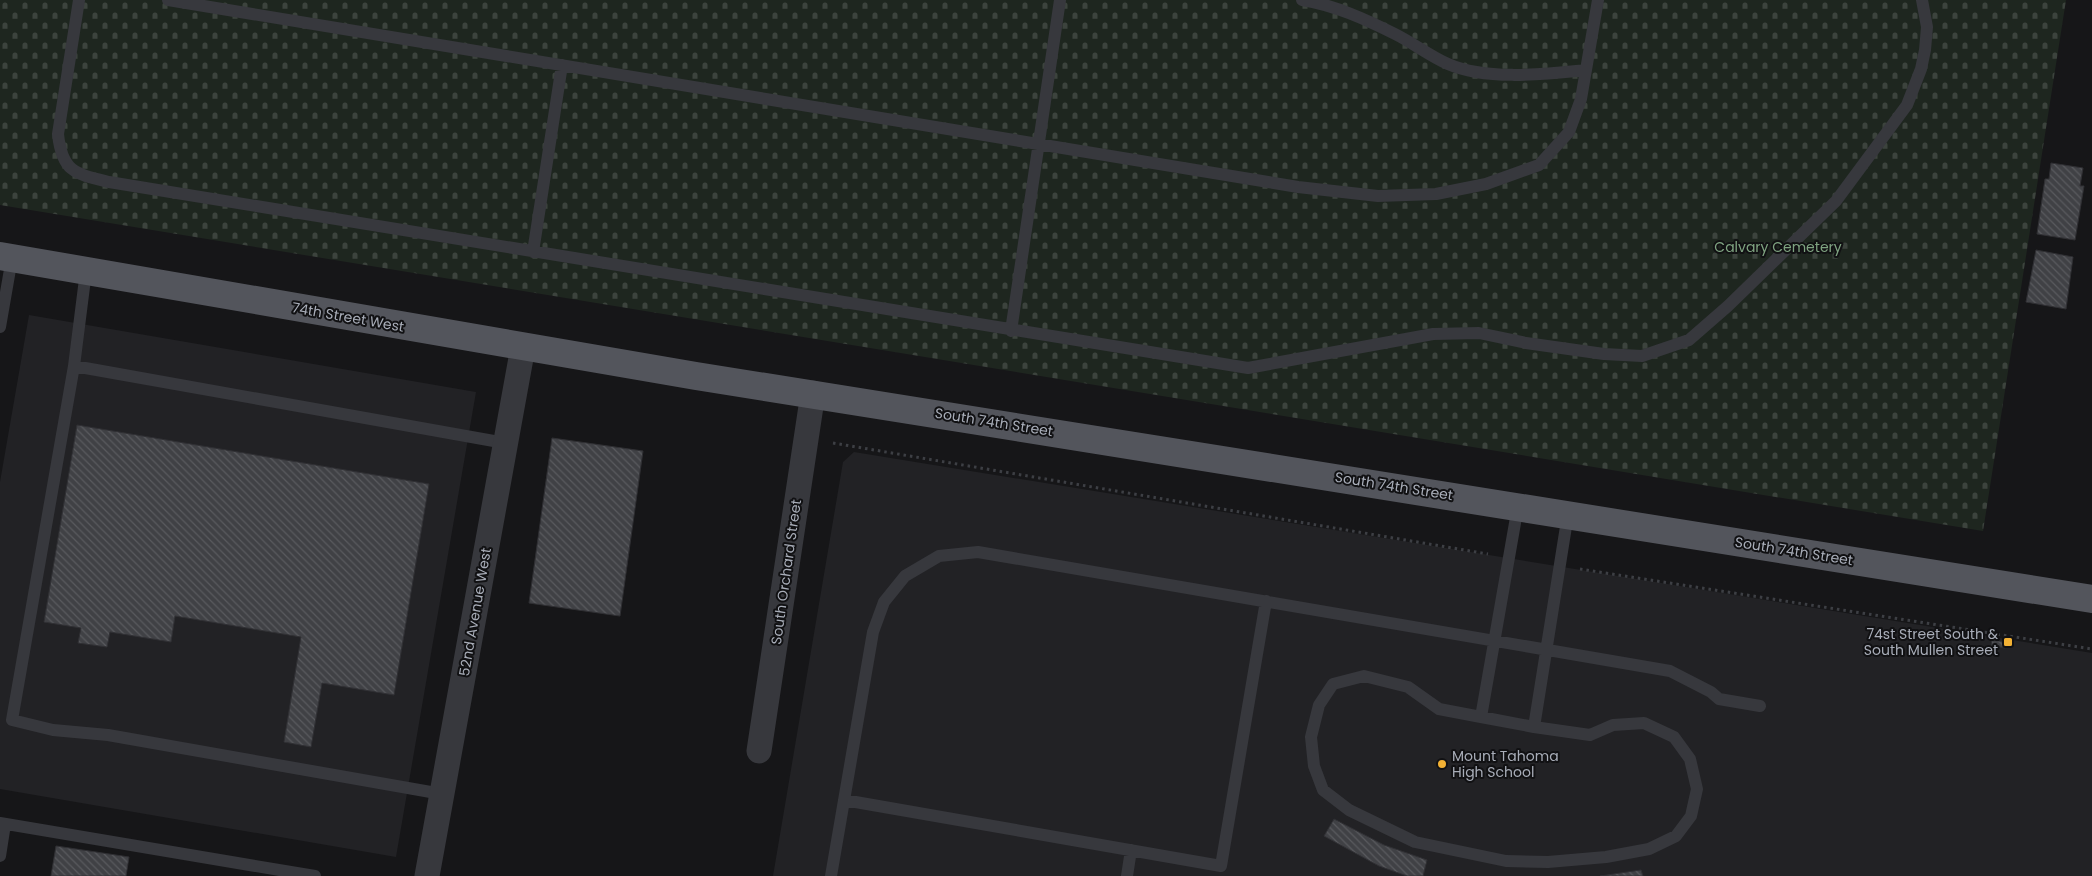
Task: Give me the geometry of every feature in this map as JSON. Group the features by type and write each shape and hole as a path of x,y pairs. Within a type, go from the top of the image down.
{"main road":[{"name":"74th Street West","path":"6,257 696,376"},
{"name":"South 74th Street","path":"696,376 813,393 2092,599"}],"street":[{"name":"52nd Avenue West","path":"427,876 523,347"},
{"name":"South Orchard Street","path":"759,751 813,393"}],"lane":[{"path":"79,0 58,134 60,155 78,175 109,182 1011,331 1248,368 1433,334 1479,333 1545,346 1604,354 1642,356 1689,340 1728,306 1836,200 1907,105 1921,69 1924,50 1927,27 1922,0"},
{"path":"168,0 1298,187 1378,196 1436,194 1486,184 1539,165 1569,132 1581,99 1598,0"},
{"path":"1011,331 1060,0"},
{"path":"1302,0 1343,10 1395,34 1449,65 1487,73 1528,75 1586,70"},
{"path":"533,252 562,65"},
{"path":"0,327 6,257"},
{"path":"86,271 74,366 12,720 53,730 108,735 442,794"},
{"path":"74,366 505,443"},
{"path":"1481,717 1518,506"},
{"path":"1534,727 1568,514"},
{"path":"831,876 873,632 884,602 905,576 938,556 978,552 1546,649 1670,672 1711,692 1719,699 1760,706"},
{"path":"844,800 1221,866 1266,601"},
{"path":"1364,676 1408,687 1439,709 1481,717 1590,735 1613,725 1644,723 1674,737 1690,759 1697,789 1690,816 1676,836 1649,849 1606,857 1548,862 1506,861 1415,842 1349,810 1323,790 1314,766 1311,737 1319,705 1333,684 1364,676"},
{"path":"0,856 2,824 315,876"},
{"path":"1127,876 1131,850"}],"path":[{"path":"805,439 1509,558"},
{"path":"1560,566 2092,649"}],"shaded area":[{"path":"29,315 476,392 396,857 0,789 0,482"},
{"name":"Mount Tahoma High School","path":"854,452 2092,653 2092,876 773,876 843,462"}],"green space":[{"name":"Calvary Cemetery","path":"0,0 2066,0 1983,531 0,205"}],"building":[{"path":"2051,163 2083,168 2080,186 2084,186 2075,240 2037,234 2045,179 2049,179"},
{"path":"2036,250 2073,257 2066,309 2026,302"},
{"path":"77,425 429,484 394,695 322,683 311,747 284,742 301,637 175,616 171,642 110,632 107,647 78,643 81,628 44,622"},
{"path":"552,438 643,451 620,616 529,603"},
{"path":"1992,640 2006,642 2005,648 1991,646"},
{"path":"1334,819 1384,845 1427,860 1423,876 1407,876 1379,866 1324,836"},
{"path":"56,846 129,857 126,876 51,876"},
{"path":"1641,870 1643,876 1600,876"}],"place":[{"name":"74st Street South & South Mullen Street","path":"2008,642"},
{"name":"Mount Tahoma High School","path":"1442,764"}]}
